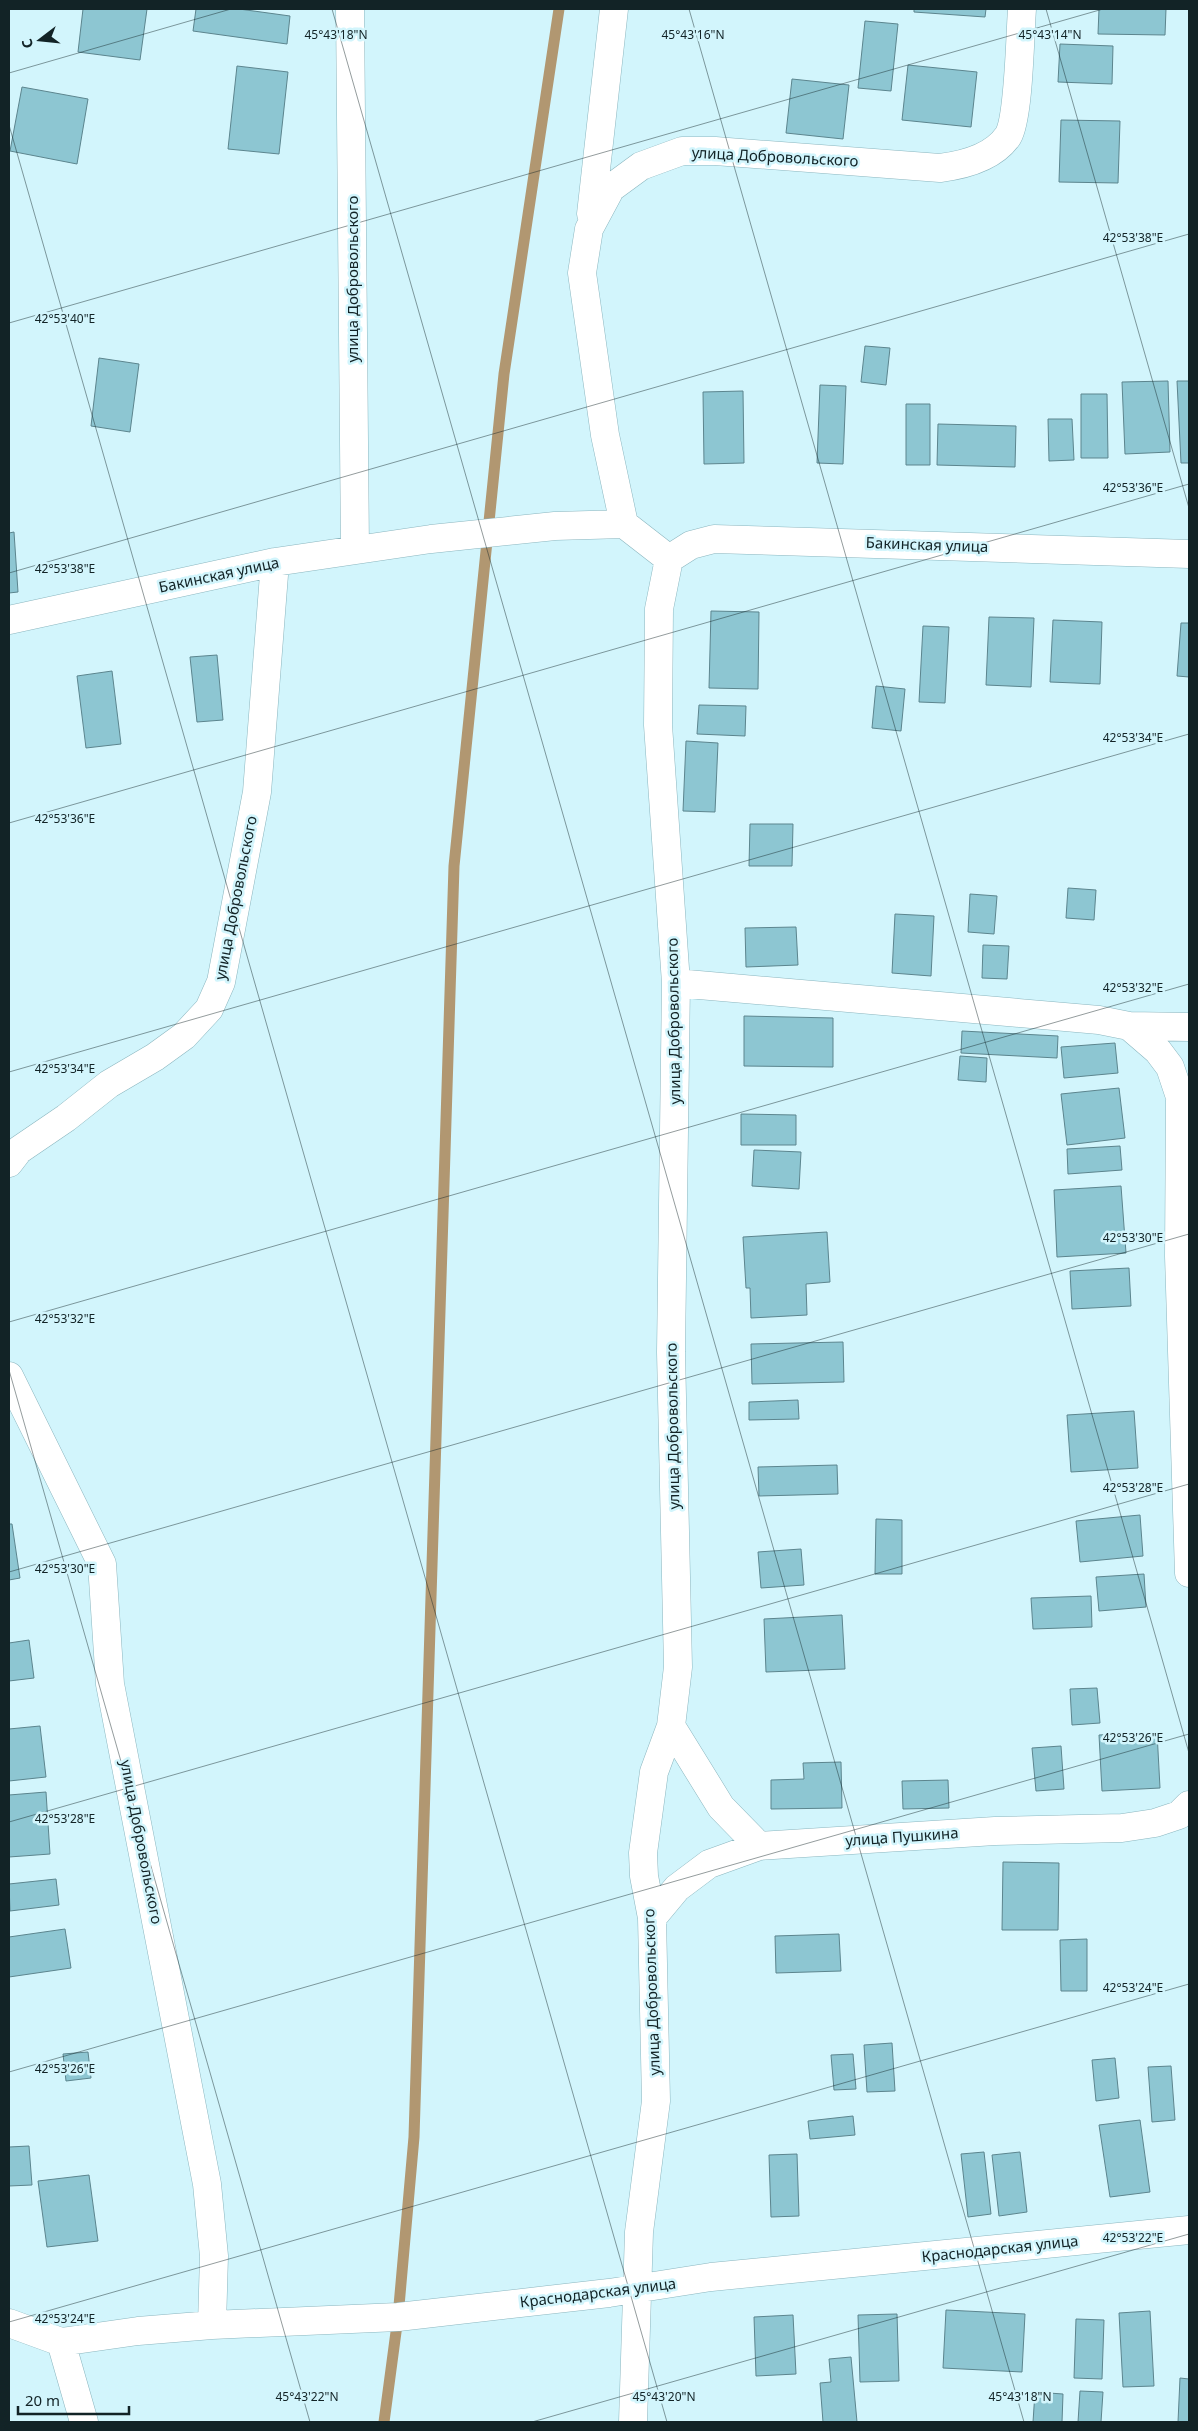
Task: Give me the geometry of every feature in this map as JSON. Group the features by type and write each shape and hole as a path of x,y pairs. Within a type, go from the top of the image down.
{"street":[{"name":"улица Добровольского","path":"350,9 355,550"},
{"path":"589,229 614,9"},
{"name":"улица Добровольского","path":"624,524 605,435 582,273 589,229 611,188 641,166 682,151 715,151 940,168 963,165 989,154 1008,135 1015,102 1022,9"},
{"name":"Бакинская улица","path":"9,620 276,562 431,539 556,526 624,524"},
{"path":"624,524 669,559"},
{"name":"Бакинская улица","path":"669,559 691,545 714,539 1189,554"},
{"name":"улица Добровольского","path":"638,2290 639,2232 656,2101 652,1918 644,1876 643,1853 654,1772 671,1726 678,1667 672,1352 676,983 658,725 660,609 669,559"},
{"name":"улица Добровольского","path":"9,1163 20,1150 66,1118 109,1084 184,1036 210,1008 221,982 257,792 276,562"},
{"path":"676,983 1099,1020 1128,1026 1189,1027"},
{"path":"1128,1026 1158,1051 1170,1067 1180,1097 1178,1256 1189,1573"},
{"name":"улица Добровольского","path":"9,1376 102,1564 110,1684 207,2184 214,2256 212,2325"},
{"path":"671,1726 721,1807 759,1846"},
{"name":"улица Пушкина","path":"652,1918 677,1888 709,1864 759,1846 995,1831 1122,1828 1155,1823 1179,1815 1189,1805"},
{"name":"Краснодарская улица","path":"9,2323 61,2342 138,2331 212,2325 398,2317 638,2290 711,2278 1189,2230"},
{"path":"633,2422 638,2290"},
{"path":"61,2342 84,2422"}],"building":[{"path":"83,9 147,9 140,60 78,52"},
{"path":"196,9 239,9 290,16 287,44 193,31"},
{"path":"914,9 986,9 985,17 914,12"},
{"path":"1099,9 1166,9 1165,35 1098,34"},
{"path":"865,21 898,24 891,91 858,88"},
{"path":"1060,44 1113,46 1112,84 1058,82"},
{"path":"908,65 977,72 971,127 902,120"},
{"path":"237,66 288,72 279,154 228,149"},
{"path":"792,79 849,85 843,139 786,133"},
{"path":"22,87 88,99 77,164 10,151"},
{"path":"1061,120 1120,121 1118,183 1059,182"},
{"path":"865,346 890,348 886,385 861,382"},
{"path":"99,358 139,364 130,432 91,426"},
{"path":"1168,381 1170,452 1125,454 1122,382"},
{"path":"1177,381 1189,381 1189,463 1181,463"},
{"path":"820,385 846,386 843,464 817,463"},
{"path":"743,391 744,463 704,464 703,392"},
{"path":"1081,394 1107,394 1108,458 1081,458"},
{"path":"906,404 930,404 930,465 906,465"},
{"path":"1048,419 1072,419 1074,460 1049,461"},
{"path":"938,424 1016,426 1015,467 937,465"},
{"path":"14,532 18,592 9,593 9,533"},
{"path":"711,611 759,612 758,689 709,688"},
{"path":"989,617 1034,618 1031,687 986,685"},
{"path":"1053,620 1102,622 1100,684 1050,682"},
{"path":"1181,623 1189,623 1189,677 1177,676"},
{"path":"923,626 949,627 945,703 919,702"},
{"path":"217,655 223,720 197,722 190,657"},
{"path":"112,671 121,744 86,748 77,676"},
{"path":"876,686 905,689 901,731 872,728"},
{"path":"699,705 746,706 745,736 697,734"},
{"path":"686,741 718,743 715,812 683,811"},
{"path":"750,824 793,824 792,866 749,866"},
{"path":"1068,888 1096,890 1094,920 1066,918"},
{"path":"970,894 997,896 994,934 968,932"},
{"path":"895,914 934,916 931,976 892,973"},
{"path":"796,927 798,965 746,967 745,928"},
{"path":"983,945 1009,946 1007,979 982,978"},
{"path":"744,1016 833,1018 833,1067 744,1066"},
{"path":"962,1031 1058,1036 1057,1058 961,1053"},
{"path":"1115,1043 1118,1073 1064,1078 1061,1047"},
{"path":"960,1056 987,1058 986,1082 958,1080"},
{"path":"1119,1088 1125,1138 1067,1145 1061,1094"},
{"path":"741,1114 796,1115 796,1145 741,1145"},
{"path":"1120,1146 1122,1170 1068,1174 1067,1149"},
{"path":"754,1150 801,1152 799,1189 752,1186"},
{"path":"1121,1186 1126,1253 1057,1257 1054,1190"},
{"path":"827,1232 830,1282 806,1284 807,1315 751,1318 750,1288 746,1288 743,1237"},
{"path":"1129,1268 1131,1306 1072,1309 1070,1271"},
{"path":"843,1342 844,1382 752,1384 751,1344"},
{"path":"798,1400 799,1419 749,1420 749,1402"},
{"path":"1134,1411 1138,1468 1071,1472 1067,1415"},
{"path":"837,1465 838,1494 759,1496 758,1467"},
{"path":"1140,1515 1143,1556 1080,1562 1076,1521"},
{"path":"876,1519 902,1520 902,1574 875,1574"},
{"path":"9,1524 12,1524 20,1578 9,1580"},
{"path":"801,1549 804,1585 761,1588 758,1552"},
{"path":"1144,1574 1146,1607 1099,1611 1096,1577"},
{"path":"1091,1596 1092,1627 1033,1629 1031,1598"},
{"path":"842,1615 845,1669 766,1672 764,1619"},
{"path":"29,1640 34,1678 9,1681 9,1643"},
{"path":"1097,1688 1100,1723 1072,1725 1070,1689"},
{"path":"40,1726 46,1777 9,1781 9,1729"},
{"path":"1157,1732 1160,1788 1102,1791 1099,1735"},
{"path":"1061,1746 1064,1789 1036,1791 1032,1748"},
{"path":"841,1762 842,1808 771,1809 771,1780 804,1779 803,1763"},
{"path":"948,1780 949,1808 903,1809 902,1781"},
{"path":"46,1792 50,1854 9,1857 9,1795"},
{"path":"1003,1862 1059,1863 1058,1930 1002,1930"},
{"path":"56,1879 59,1905 10,1911 9,1884"},
{"path":"65,1929 71,1968 9,1977 9,1937"},
{"path":"839,1934 841,1971 776,1973 775,1936"},
{"path":"1087,1939 1087,1991 1061,1991 1060,1940"},
{"path":"892,2043 895,2091 867,2092 864,2045"},
{"path":"88,2052 91,2078 66,2081 63,2054"},
{"path":"853,2054 856,2089 834,2090 831,2055"},
{"path":"1115,2058 1119,2098 1096,2101 1092,2060"},
{"path":"1171,2066 1175,2120 1152,2122 1148,2067"},
{"path":"853,2116 855,2135 810,2139 808,2121"},
{"path":"1140,2120 1150,2192 1110,2197 1099,2125"},
{"path":"29,2146 32,2185 9,2186 9,2147"},
{"path":"984,2152 991,2214 968,2217 961,2154"},
{"path":"1020,2152 1027,2212 999,2216 992,2155"},
{"path":"797,2154 799,2216 771,2217 769,2155"},
{"path":"89,2175 98,2241 47,2247 38,2181"},
{"path":"946,2310 1025,2314 1022,2372 943,2368"},
{"path":"1150,2311 1154,2386 1123,2387 1119,2313"},
{"path":"897,2314 899,2381 860,2382 858,2315"},
{"path":"793,2315 796,2374 756,2376 754,2317"},
{"path":"1076,2319 1104,2320 1102,2379 1074,2378"},
{"path":"851,2357 857,2422 823,2422 820,2383 831,2382 829,2359"},
{"path":"1180,2378 1189,2379 1189,2422 1178,2422"},
{"path":"1080,2391 1103,2392 1101,2422 1078,2422"},
{"path":"1035,2392 1063,2394 1062,2422 1033,2422"}],"waterway":[{"path":"384,2422 398,2317 414,2137 454,866 504,374 559,9"}]}
